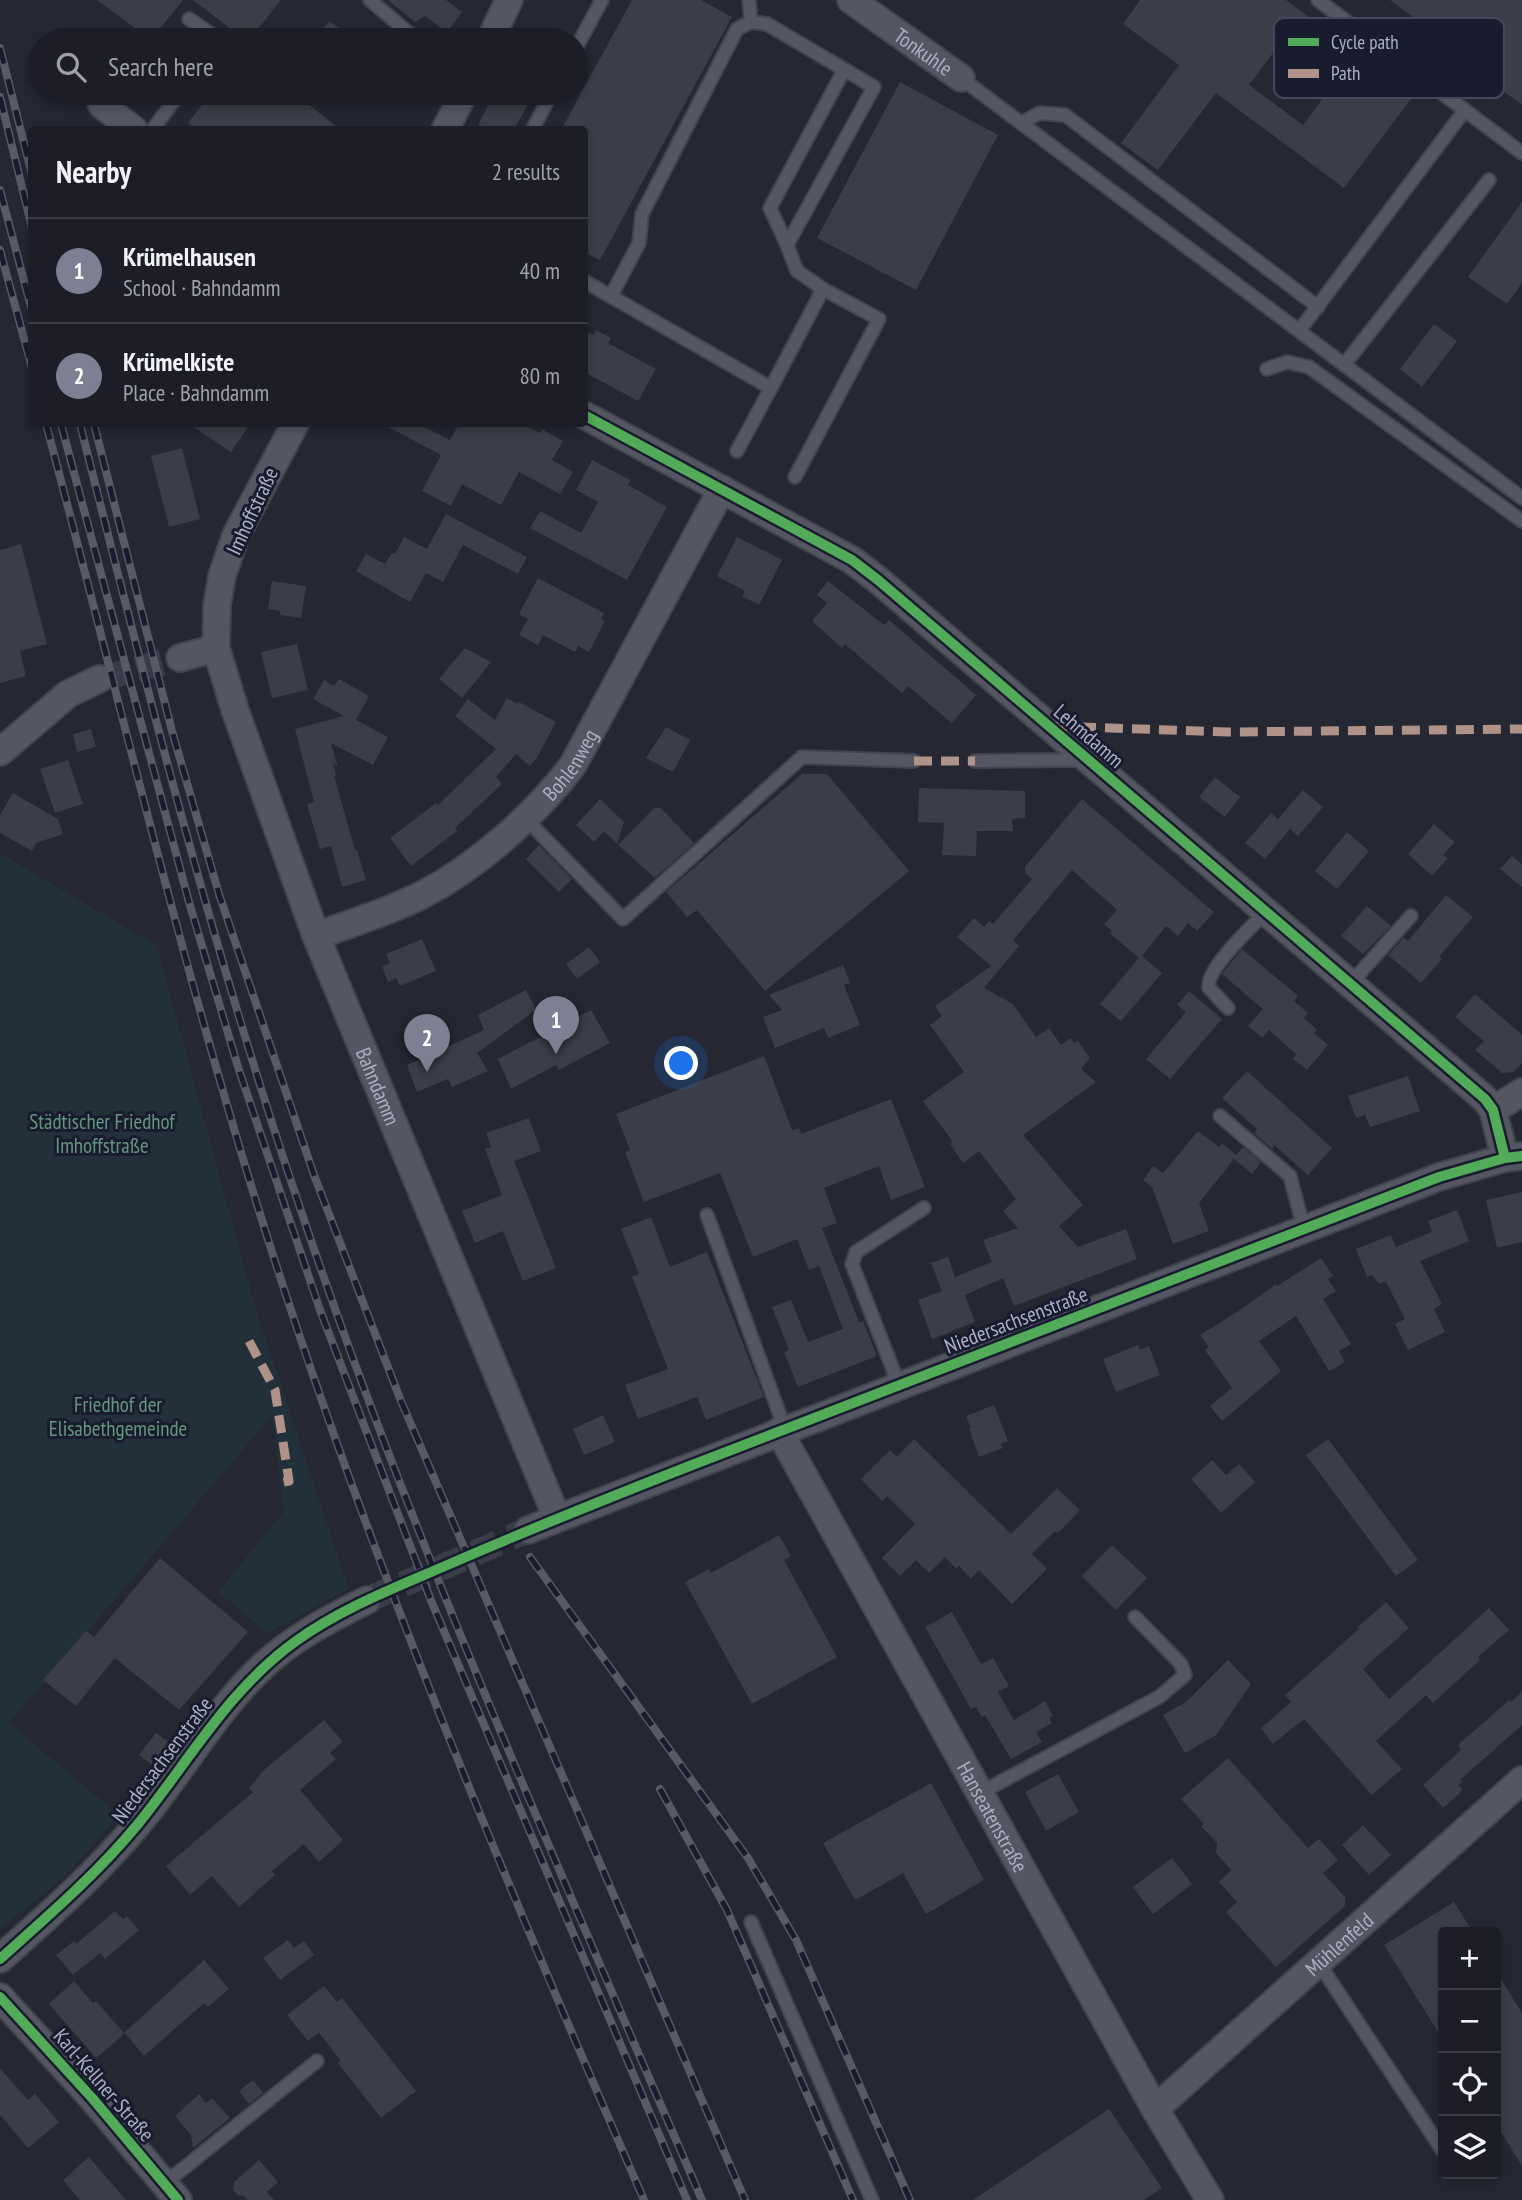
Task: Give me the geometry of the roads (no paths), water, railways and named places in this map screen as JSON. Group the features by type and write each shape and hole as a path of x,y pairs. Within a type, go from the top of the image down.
{"street":[{"path":"495,28 509,0"},
{"name":"Tonkuhle","path":"851,0 961,78"},
{"path":"102,105 129,126"},
{"path":"447,126 458,105"},
{"name":"Lehmdamm","path":"588,417 852,560 1485,1099 1493,1110"},
{"name":"Imhoffstraße","path":"216,648 217,605 222,576 236,535 293,427"},
{"name":"Bohlenweg","path":"316,936 422,895 455,875 526,819 556,787 573,765 722,489"},
{"path":"180,657 216,648"},
{"name":"Bahndamm","path":"216,648 235,710 316,936 557,1518"},
{"path":"0,752 68,694 99,679"},
{"path":"1514,1157 1493,1110 1522,1092"},
{"name":"Niedersachsenstraße","path":"528,1530 1439,1177 1514,1157"},
{"name":"Hanseatenstraße","path":"782,1430 1155,2109 1210,2200"},
{"name":"Niedersachsenstraße","path":"0,1959 106,1862 234,1698 264,1666 298,1639 367,1600"},
{"name":"Mühlenfeld","path":"1155,2109 1522,1780"},
{"name":"Karl-Kellner-Straße","path":"0,1997 93,2099 171,2192"}],"lane":[{"path":"370,0 403,28"},
{"path":"587,28 602,0"},
{"path":"749,0 751,22"},
{"path":"1318,0 1342,18"},
{"path":"190,19 203,28"},
{"path":"611,296 639,243 642,214 737,29 751,22 767,24 874,87 786,245"},
{"path":"795,477 879,319 823,289 797,271 770,208 844,69"},
{"path":"961,78 1522,498"},
{"path":"1449,98 1522,153"},
{"path":"155,126 171,105"},
{"path":"534,126 546,105"},
{"path":"1299,331 1465,110"},
{"path":"1021,123 1040,113 1065,115 1318,307"},
{"path":"1345,365 1489,180"},
{"path":"588,283 771,388"},
{"path":"737,451 823,289"},
{"path":"1267,369 1287,362 1309,367 1522,521"},
{"path":"526,819 624,919 802,757 914,761"},
{"path":"975,761 1088,760"},
{"path":"1228,1008 1209,988 1209,979 1216,967 1266,912"},
{"path":"1350,984 1411,916"},
{"path":"1220,1116 1290,1176 1304,1229"},
{"path":"899,1385 852,1264 856,1252 924,1208"},
{"path":"707,1215 782,1430"},
{"path":"980,1793 1159,1697 1185,1675 1181,1664 1135,1616"},
{"path":"751,1922 872,2200"},
{"path":"1318,1962 1438,2143"},
{"path":"171,2192 317,2061"}],"tunnel":[{"path":"99,679 180,658"},
{"path":"367,1600 528,1530"}],"railway":[{"path":"0,48 28,159"},
{"path":"0,97 28,212"},
{"path":"0,190 28,296"},
{"path":"0,250 28,353"},
{"path":"47,427 199,1006 255,1198 296,1326 340,1453 436,1704 486,1829 644,2200"},
{"path":"62,427 189,902 238,1067 320,1310 432,1603 687,2200"},
{"path":"81,427 153,709 232,993 291,1181 336,1311 383,1440 485,1695 702,2200"},
{"path":"95,427 172,731 219,894 314,1175 401,1401 745,2200"},
{"path":"530,1557 748,1858 796,1940 910,2200"},
{"path":"660,1789 727,1910 853,2200"}],"place":[{"name":"Krümelhausen","path":"556,1054"},
{"name":"Krümelkiste","path":"427,1072"}],"park label":[{"name":"Städtischer Friedhof Imhoffstraße","path":"102,1133"},
{"name":"Friedhof der Elisabethgemeinde","path":"118,1416"}]}
